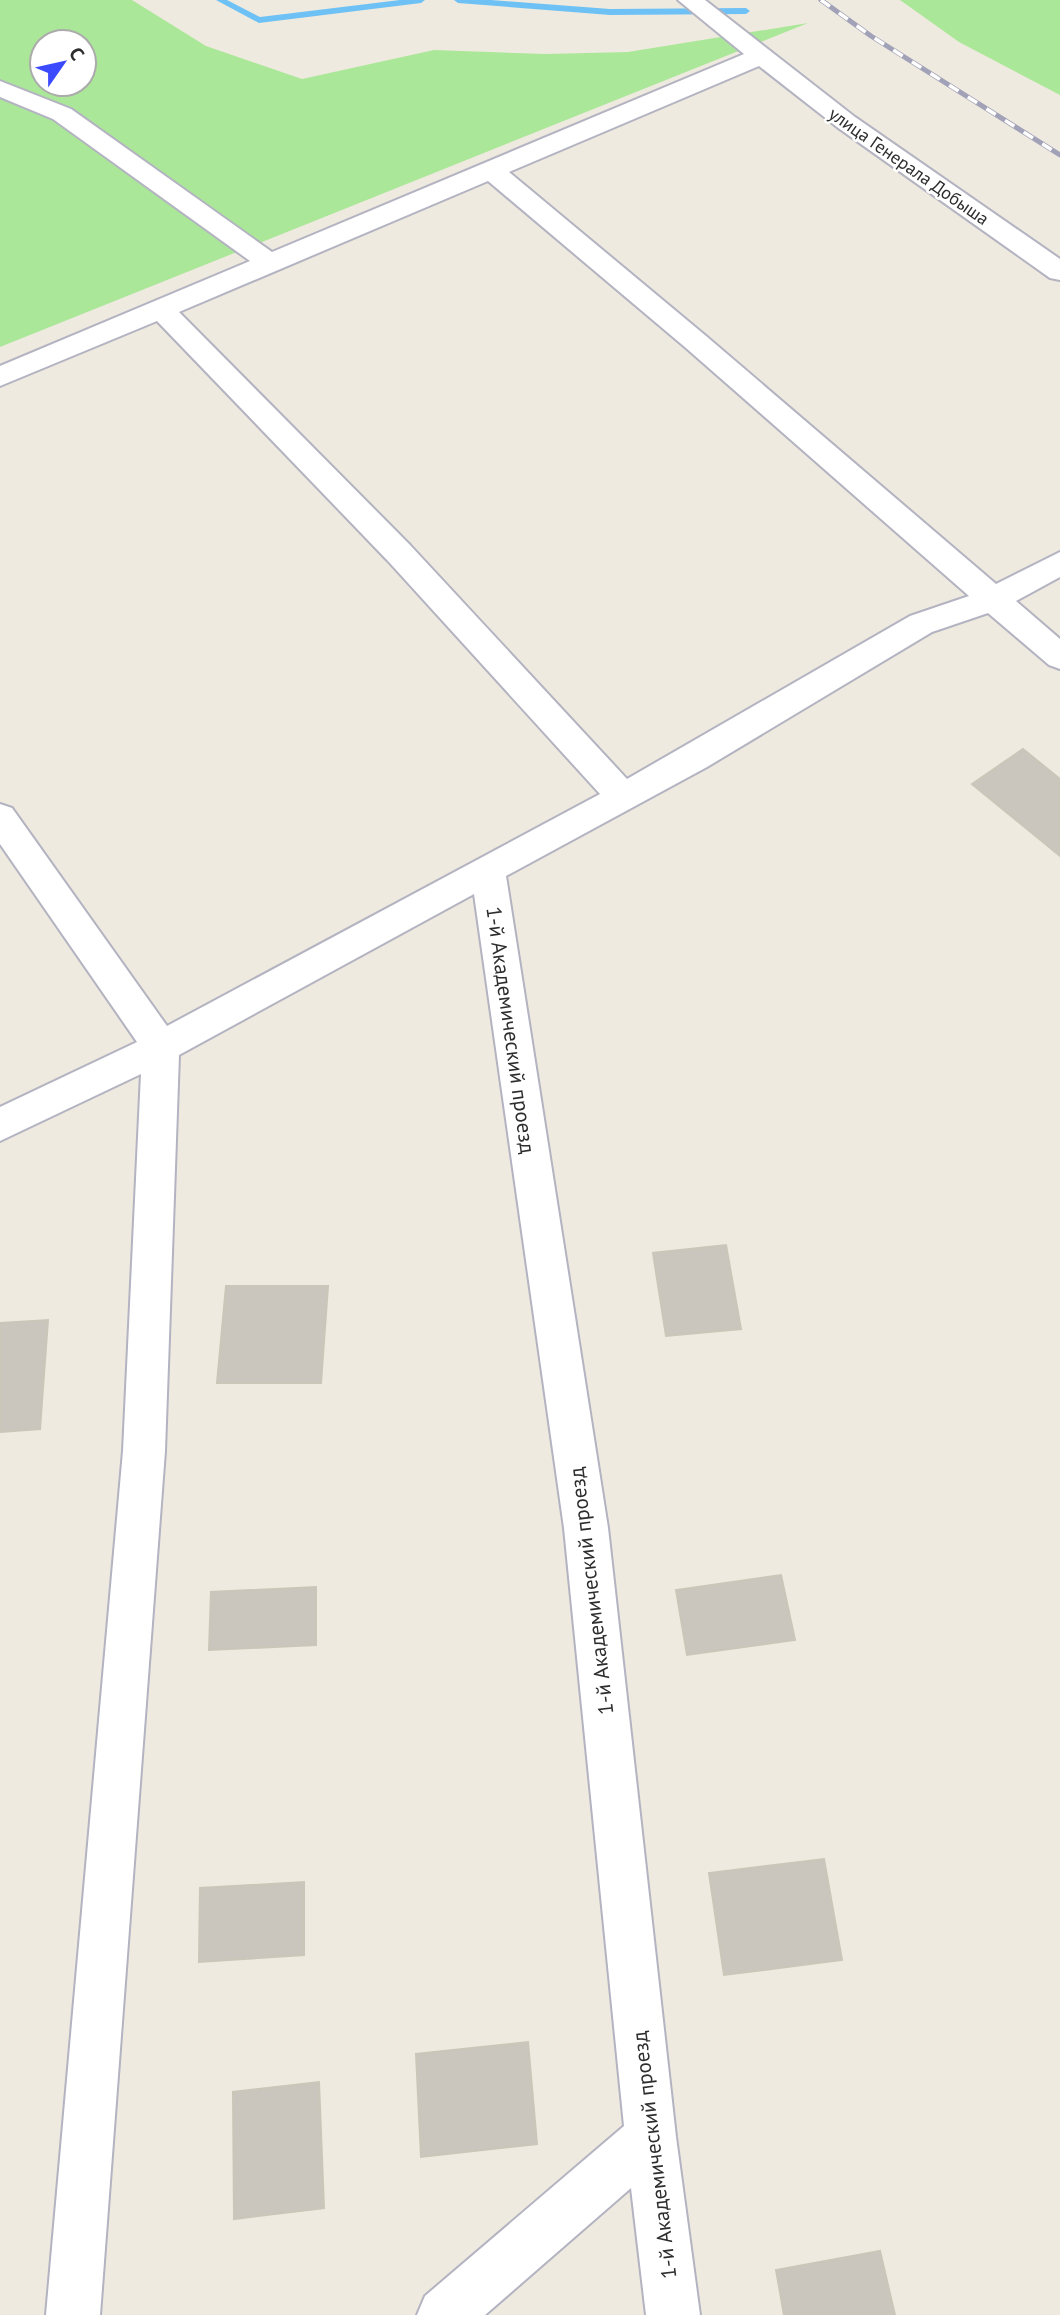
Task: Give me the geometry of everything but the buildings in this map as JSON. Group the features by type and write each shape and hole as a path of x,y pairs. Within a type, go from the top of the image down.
{"street":[{"name":"улица Генерала Добыша","path":"690,0 846,122 1060,272"},
{"path":"0,377 761,56"},
{"path":"0,88 62,114 270,263"},
{"path":"491,170 696,342 1060,657"},
{"path":"161,309 399,553 623,797"},
{"path":"0,1125 161,1047 623,797 921,624 994,599 1060,563"},
{"path":"0,817 161,1047 144,1451 73,2315"},
{"name":"1-й Академический проезд","path":"488,870 586,1528 651,2137 673,2315"},
{"path":"444,2315 651,2137"}],"green space":[{"path":"0,0 132,0 206,46 302,79 434,50 545,54 628,52 808,23 0,347"},
{"path":"900,0 1060,0 1060,95 959,42"}],"waterway":[{"path":"220,0 259,20 421,0"},
{"path":"458,0 610,12 746,11"}],"railway":[{"path":"821,0 871,36 1060,155"}]}
